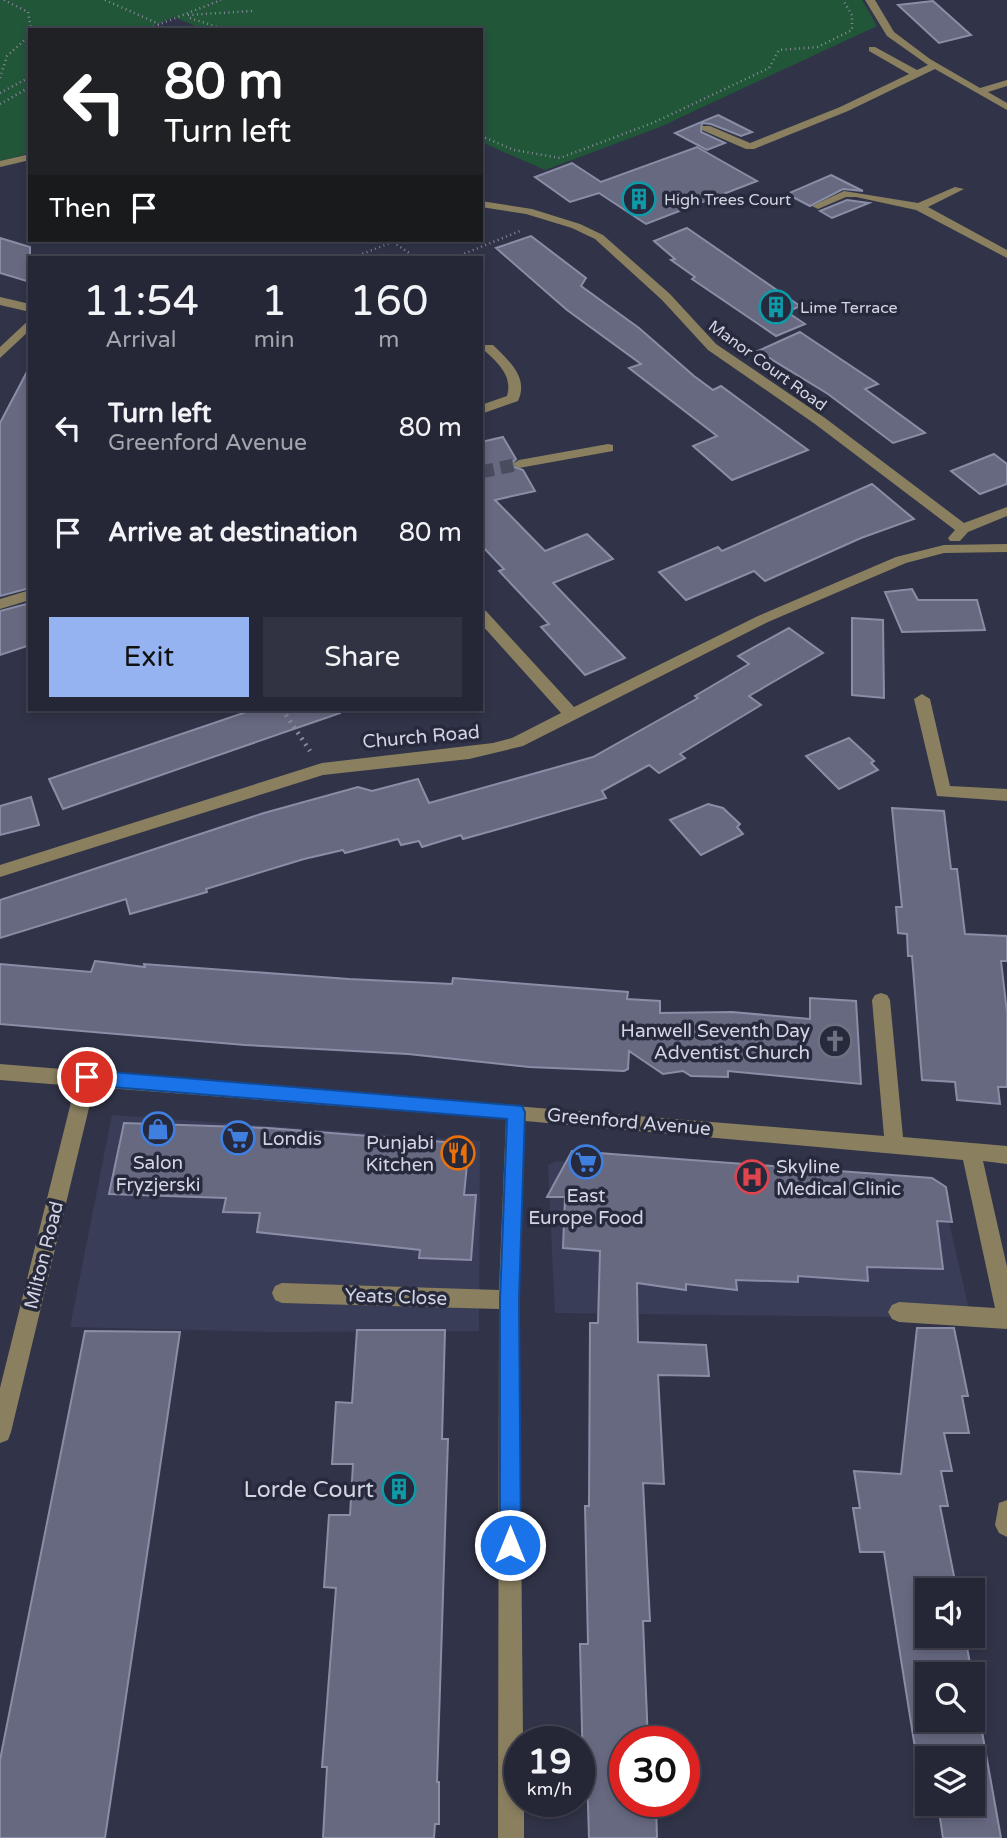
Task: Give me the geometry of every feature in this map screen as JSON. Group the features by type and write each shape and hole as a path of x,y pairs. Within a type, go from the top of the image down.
{"street":[{"path":"870,0 890,34 934,66 1007,107"},
{"path":"872,49 916,74"},
{"path":"706,128 750,147 844,109 934,66"},
{"path":"979,91 1007,83"},
{"path":"0,164 28,157"},
{"path":"919,207 959,189"},
{"path":"818,206 844,194 856,194 919,207 1007,254"},
{"name":"Manor Court Road","path":"483,204 552,218 587,231 613,247 666,297 712,347 820,421 963,529"},
{"path":"0,301 28,308"},
{"path":"0,354 28,325"},
{"path":"483,409 513,398 517,389 508,367 489,348"},
{"path":"519,464 608,448"},
{"path":"944,549 963,529 1007,511"},
{"name":"Church Road","path":"0,871 322,769 361,762 451,758 487,752 516,743 763,619 901,560 944,549 1007,548"},
{"path":"0,604 28,596"},
{"path":"483,616 572,715"},
{"path":"922,699 943,792 1007,795"},
{"path":"881,1000 894,1144"},
{"name":"Greenford Avenue","path":"0,1073 87,1077 1007,1155"},
{"name":"Milton Road","path":"0,1432 87,1077"},
{"path":"511,1838 509,1300 516,1112"},
{"path":"971,1152 1007,1312"},
{"name":"Yeats Close","path":"282,1293 509,1300"},
{"path":"899,1312 1007,1319"},
{"path":"1007,1511 1007,1525"}],"path":[{"path":"4,0 28,12 31,28"},
{"path":"105,0 160,24"},
{"path":"150,28 221,0"},
{"path":"483,137 514,150 560,158 655,121 769,68 779,50 818,47 852,30 852,15 843,0"},
{"path":"184,15 252,11"},
{"path":"184,15 220,28"},
{"path":"0,78 7,56 28,37"},
{"path":"0,93 28,78"},
{"path":"0,104 28,88"},
{"path":"458,256 552,218"},
{"path":"356,256 389,242"},
{"path":"392,242 414,256"},
{"path":"283,711 322,769"}],"shaded area":[{"path":"112,1115 480,1141 479,1331 276,1332 70,1327"},
{"path":"556,1161 934,1189 943,1196 971,1318 555,1313 548,1165"}],"green space":[{"path":"0,0 862,0 877,26 660,127 545,170 483,143 483,28 200,28 174,17 148,28 28,28 28,154 0,161"}],"building":[{"path":"933,1 971,35 939,43 898,5"},
{"path":"718,115 752,132 741,136 702,123 701,132 725,143 707,150 675,133"},
{"path":"697,147 757,181 646,224 599,193 570,202 535,177 572,163 601,182"},
{"path":"831,175 863,191 843,189 810,206 787,194"},
{"path":"847,200 869,203 832,218 820,211"},
{"path":"687,228 800,306 787,312 805,324 776,336 692,279 695,277 671,260 675,259 654,241"},
{"path":"531,236 586,278 581,286 639,328 694,376 713,390 721,386 808,450 732,480 693,446 717,436 629,368 641,364 567,310 496,248"},
{"path":"0,238 30,247 28,281 0,273"},
{"path":"800,332 878,384 865,389 925,433 893,443 828,394 758,351"},
{"path":"28,370 28,589 0,596 0,423"},
{"path":"503,437 516,459 510,465 523,470 535,491 495,500 545,551 587,534 613,559 553,583 625,658 585,675 541,627 549,624 499,571 504,569 483,547 483,442"},
{"path":"994,454 1007,464 1007,484 980,494 951,471"},
{"path":"872,484 914,519 861,538 765,581 754,571 686,600 659,572 718,547 722,551"},
{"path":"912,589 918,600 977,600 985,630 902,632 885,592"},
{"path":"28,604 28,646 0,655 0,611"},
{"path":"852,618 883,620 884,698 852,695"},
{"path":"789,628 823,653 749,696 761,705 680,754 685,758 659,773 649,765 602,791 606,798 463,839 461,835 422,847 419,841 401,845 398,839 345,853 343,850 304,859 206,889 207,892 130,914 126,899 0,938 0,900 264,813 358,787 372,791 418,779 429,803 593,757 698,698 695,696 749,664 738,656"},
{"path":"249,711 340,713 63,809 49,779"},
{"path":"849,738 874,761 871,763 878,770 839,789 806,756"},
{"path":"31,797 39,825 0,835 0,806"},
{"path":"708,804 723,808 740,824 737,827 743,834 701,855 670,820"},
{"path":"892,808 944,811 951,869 957,869 965,934 1007,936 1007,961 1001,961 1007,1012 1007,1087 998,1087 1000,1104 957,1100 955,1082 922,1080 912,956 908,956 907,934 898,933 896,907 902,907"},
{"path":"95,961 145,967 144,964 452,984 453,978 628,992 627,999 660,1001 660,1013 732,1012 810,1019 810,998 856,1001 861,1084 728,1071 728,1077 691,1076 683,1071 663,1074 629,1051 628,1069 624,1071 529,1067 408,1054 245,1045 0,1024 0,964 91,972"},
{"path":"124,1123 268,1128 469,1144 464,1195 476,1195 471,1260 419,1258 420,1250 257,1232 260,1213 223,1212 226,1198 109,1194"},
{"path":"572,1151 932,1178 946,1187 952,1222 937,1221 943,1269 867,1267 868,1281 798,1276 798,1282 736,1280 737,1290 686,1284 686,1290 637,1283 638,1342 706,1345 709,1376 658,1375 664,1484 643,1483 650,1621 643,1621 647,1726 609,1726 609,1817 656,1817 657,1838 589,1838 588,1817 595,1817 595,1726 582,1726 580,1644 588,1644 585,1506 589,1506 590,1323 598,1323 600,1251 563,1248 565,1197 547,1197"},
{"path":"917,1328 954,1328 968,1396 962,1396 969,1433 944,1433 952,1471 941,1471 948,1506 940,1506 954,1578 915,1578 915,1648 967,1648 970,1662 915,1662 915,1732 982,1732 985,1746 915,1748 884,1552 860,1552 853,1508 860,1508 854,1471 901,1474"},
{"name":"Lorde Court","path":"357,1330 445,1330 442,1439 448,1439 437,1782 439,1824 435,1824 434,1838 323,1838 327,1767 322,1767 336,1588 324,1587 329,1515 350,1515 353,1464 332,1464 336,1402 352,1403"},
{"path":"85,1331 180,1332 105,1838 0,1838 0,1760"},
{"path":"985,1748 1001,1838 943,1838 940,1816 985,1816"}],"tunnel":[{"path":"483,472 519,464"}],"place":[{"name":"High Trees Court","path":"639,199"},
{"name":"Lime Terrace","path":"776,307"},
{"name":"Hanwell Seventh Day Adventist Church","path":"835,1041"},
{"name":"Salon Fryzjerski","path":"158,1129"},
{"name":"Londis","path":"238,1138"},
{"name":"Punjabi Kitchen","path":"458,1153"},
{"name":"East Europe Food","path":"586,1162"},
{"name":"Skyline Medical Clinic","path":"752,1177"},
{"name":"Lorde Court","path":"399,1489"}],"route":[{"path":"87,1077 516,1112 509,1300 510,1545"}]}
